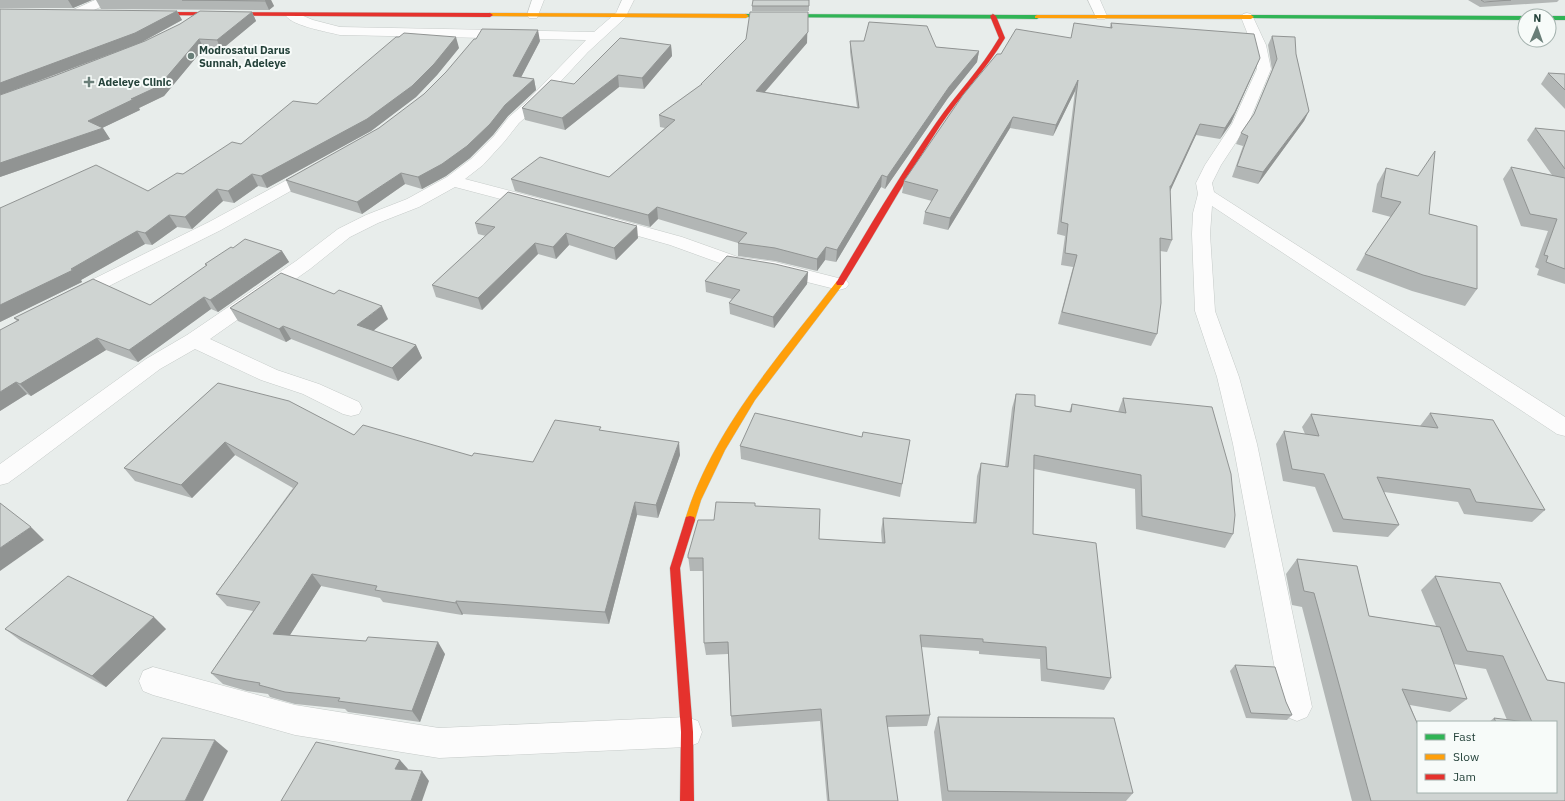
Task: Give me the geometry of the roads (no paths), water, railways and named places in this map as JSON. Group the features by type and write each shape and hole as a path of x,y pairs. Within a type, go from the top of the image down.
{"main road":[{"path":"73,13 100,13"},
{"path":"140,14 292,16 621,15 1517,18"},
{"path":"687,801 686,732 675,568 696,500 721,449 752,398 839,284 895,189 954,102 992,56 1002,38 993,16"}],"street":[{"path":"73,13 105,0"},
{"path":"532,15 538,0"},
{"path":"0,476 153,364 194,340 303,265 344,233 372,219 413,203 453,181 477,162 499,139 514,120 530,107 596,36 621,15 628,0"},
{"path":"1094,0 1101,16"},
{"path":"186,26 202,15"},
{"path":"292,16 309,23 340,31 596,36"},
{"path":"1247,17 1259,45 1264,68 1240,124 1213,165 1204,183 1206,194 1202,213 1201,234 1205,311 1228,377 1245,444 1297,707"},
{"path":"468,49 480,34"},
{"path":"60,302 215,226 331,161"},
{"path":"453,181 552,207"},
{"path":"1206,194 1565,428"},
{"path":"596,219 676,241 735,262 775,268 839,284"},
{"path":"194,340 269,375 311,389 351,408"},
{"path":"153,681 295,720 439,743 686,732"}],"place":[{"name":"Modrosatul Darus Sunnah, Adeleye","path":"191,56"},
{"name":"Adeleye Clinic","path":"89,82"}]}
